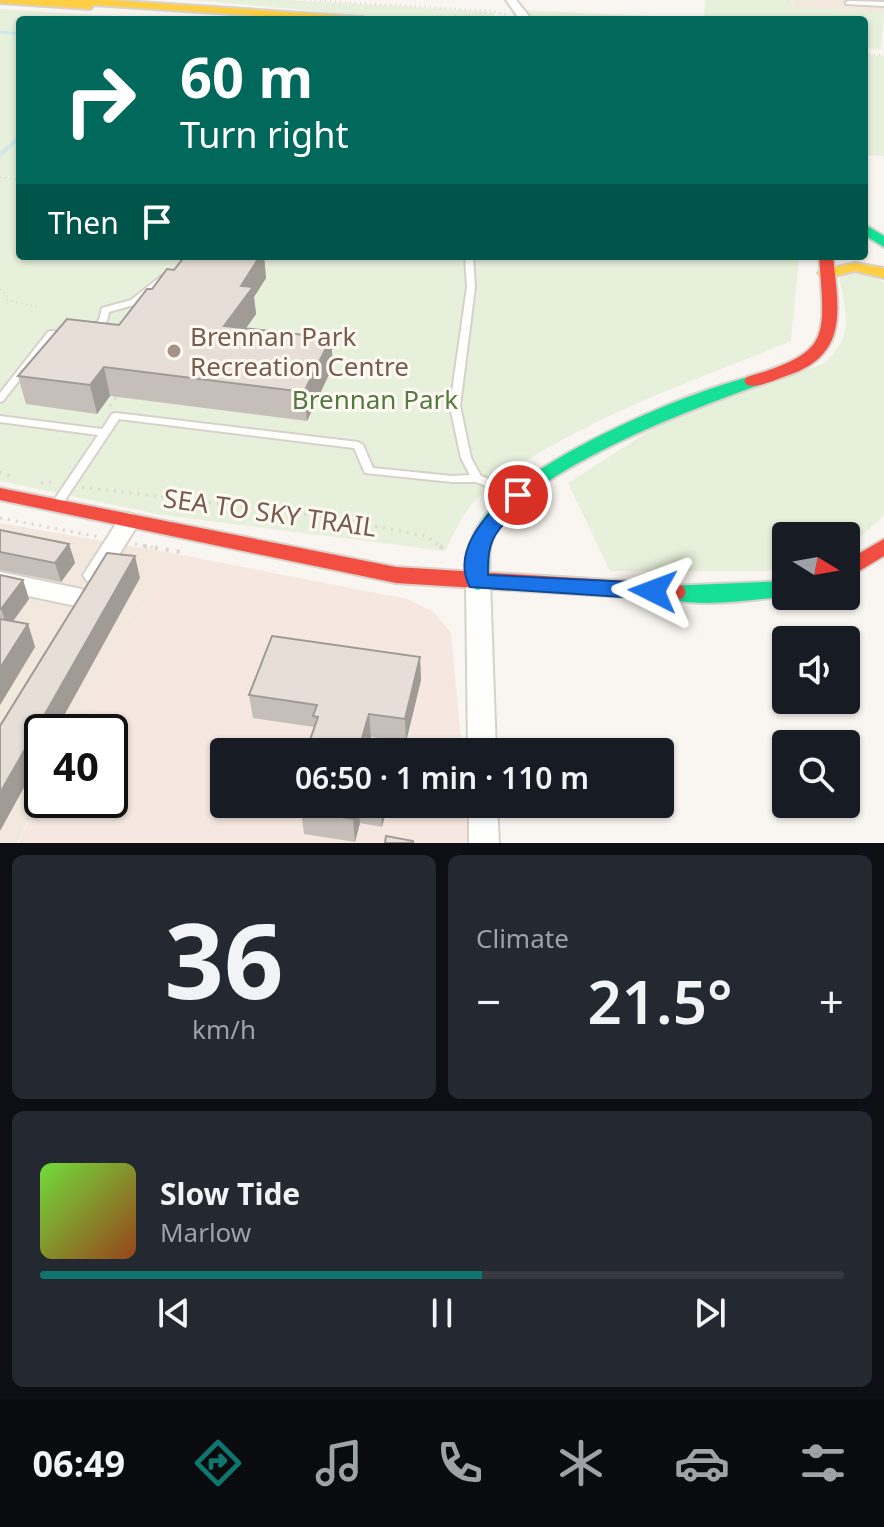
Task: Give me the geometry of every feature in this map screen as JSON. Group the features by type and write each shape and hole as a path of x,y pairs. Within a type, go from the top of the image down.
{"main road":[{"path":"0,0 241,16"},
{"path":"65,0 307,16"},
{"path":"478,582 477,554 487,527 518,495 545,476 626,431 810,359 827,339 830,327 826,264 859,265 884,273"},
{"path":"0,494 396,575 709,594 772,590"},
{"path":"860,562 884,546"}],"street":[{"path":"506,2 522,16"},
{"path":"66,623 129,521"},
{"path":"0,581 81,598"},
{"path":"478,582 482,738"},
{"path":"483,818 484,843"}],"lane":[{"path":"848,3 884,4"},
{"path":"469,260 471,287 455,406 466,458 477,478"},
{"path":"0,399 51,334 93,332 103,321 105,310 134,302 164,277 175,273"},
{"path":"55,506 116,416 358,445 369,471 452,479 477,478 518,495"},
{"path":"0,419 105,433"}],"path":[{"path":"305,0 493,11 508,15"},
{"path":"493,11 506,2"},
{"path":"0,289 7,295 6,300 37,307"},
{"name":"SEA TO SKY TRAIL","path":"78,487 334,518 426,536 456,557"}],"shaded area":[{"path":"792,0 884,0 884,13 793,8"},
{"path":"0,523 171,553 86,714 24,714 24,818 30,818 17,843 0,843"},
{"path":"171,553 407,599 434,612 451,633 461,738 210,738 210,818 468,818 471,843 18,843 31,818 128,818 128,714 86,714"}],"green space":[{"path":"194,0 285,0 495,12 493,16 369,16"},
{"path":"705,0 791,0 793,7 884,12 881,49 868,48 868,16 704,16"},
{"name":"Brennan Park","path":"0,9 113,16 16,16 16,260 799,260 791,341 623,410 540,453 503,477 472,504 445,551 162,515 0,481"},
{"path":"515,10 657,16 513,16"},
{"path":"868,55 884,56 884,156 868,155"},
{"path":"851,273 870,274 884,283 884,515 860,537 860,522 772,522 772,570 610,571 568,483 646,433 703,405 823,364 840,345 846,325 839,277"}],"building":[{"path":"182,260 257,260 241,286 253,287 224,326 331,338 304,392 104,367 90,385 18,376 67,319 119,325 167,269 174,270"},
{"path":"0,530 69,544 55,563 0,552"},
{"path":"107,553 135,556 45,714 24,714 24,751 0,793 0,726"},
{"path":"0,575 23,580 1,609 0,609"},
{"path":"0,619 28,624 0,668"},
{"path":"272,636 420,657 405,719 369,714 362,738 311,738 318,717 313,716 317,705 249,695"},
{"path":"386,836 413,841 413,843 385,843"}],"waterway":[{"path":"0,32 16,34"},
{"path":"0,155 16,141"}],"traffic: fast":[{"path":"868,231 884,243"},
{"path":"478,582 478,554 487,528 506,505 534,483 608,440 753,381"},
{"path":"675,592 709,594 772,590"}],"traffic: slow":[{"path":"0,0 90,6"},
{"path":"65,0 303,16"},
{"path":"826,273 855,267 884,273"}],"traffic: jam":[{"path":"753,381 801,365 814,356 823,344 830,316 826,260"},
{"path":"0,494 396,575 675,592"},
{"path":"860,562 884,546"}],"place":[{"name":"Brennan Park Recreation Centre","path":"174,351"}],"route":[{"path":"518,495 487,527 477,554 478,582 653,591"}]}
